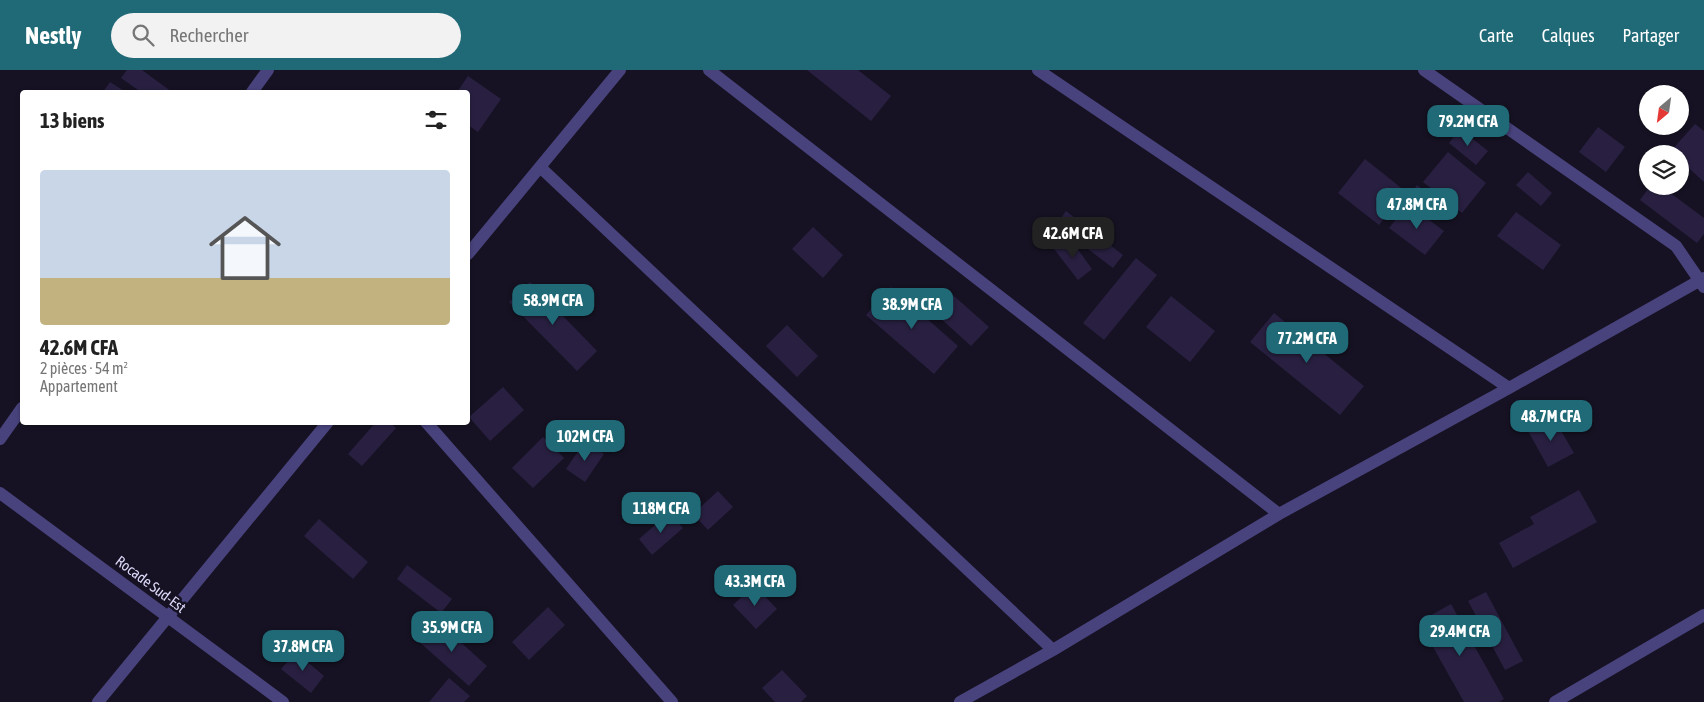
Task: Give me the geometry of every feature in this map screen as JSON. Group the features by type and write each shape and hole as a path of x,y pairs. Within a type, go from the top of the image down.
{"street":[{"path":"252,70 265,74 253,90"},
{"path":"470,252 620,70"},
{"path":"709,70 1279,514"},
{"path":"1038,70 1510,388"},
{"path":"960,702 1053,650 1279,514 1703,282 1676,246 1424,70"},
{"path":"540,167 1053,650"},
{"path":"0,440 20,411"},
{"path":"98,702 326,425"},
{"path":"429,425 672,702"},
{"name":"Rocade Sud-Est","path":"0,492 283,702"},
{"path":"1555,702 1704,615"}],"building":[{"path":"127,70 142,70 169,90 138,90 121,78"},
{"path":"807,70 858,70 891,96 871,121"},
{"path":"468,76 501,99 478,132 470,126 470,90 458,90"},
{"path":"110,82 123,90 104,90"},
{"path":"1695,124 1704,131 1704,182 1689,168 1689,145 1676,145 1685,135 1689,135 1689,131"},
{"path":"1598,127 1625,147 1606,172 1579,152"},
{"path":"1460,129 1488,151 1476,165 1449,143"},
{"path":"1448,152 1486,183 1462,213 1423,182"},
{"path":"1365,159 1405,191 1379,225 1338,193"},
{"path":"1528,172 1552,193 1541,206 1516,185"},
{"path":"1417,185 1445,207 1435,219 1408,197"},
{"path":"1644,195 1673,195 1704,218 1704,234 1697,243 1640,200"},
{"path":"1408,204 1444,231 1425,255 1389,228"},
{"path":"1066,211 1123,255 1113,268 1056,225"},
{"path":"1516,212 1561,245 1543,270 1497,236"},
{"path":"813,227 843,255 823,278 792,249"},
{"path":"1069,237 1092,269 1078,280 1054,249"},
{"path":"1136,258 1157,275 1104,340 1083,323"},
{"path":"530,282 597,351 577,371 509,302"},
{"path":"891,287 958,346 934,374 866,315"},
{"path":"945,288 989,327 971,346 928,307"},
{"path":"1171,296 1215,331 1190,362 1146,327"},
{"path":"1274,313 1364,386 1340,415 1250,342"},
{"path":"787,325 818,356 797,377 766,346"},
{"path":"503,387 524,410 490,441 470,416"},
{"path":"1553,417 1574,453 1548,467 1528,431"},
{"path":"373,425 393,425 396,428 362,466 348,454"},
{"path":"543,437 564,458 533,488 512,468"},
{"path":"585,441 604,454 585,482 566,469"},
{"path":"1579,490 1597,522 1513,568 1499,543 1534,524 1530,517"},
{"path":"718,491 733,507 708,530 693,514"},
{"path":"669,513 683,528 652,555 639,539"},
{"path":"319,519 368,562 353,579 304,536"},
{"path":"407,565 452,599 441,613 397,579"},
{"path":"754,585 777,609 756,629 733,605"},
{"path":"1486,592 1523,661 1505,670 1468,601"},
{"path":"1451,604 1504,699 1499,702 1464,702 1419,622"},
{"path":"548,607 565,625 529,660 512,642"},
{"path":"435,619 487,666 469,686 417,640"},
{"path":"296,652 324,676 311,693 281,669"},
{"path":"782,670 807,696 801,702 775,702 762,688"},
{"path":"449,678 470,696 464,702 429,702"}]}
